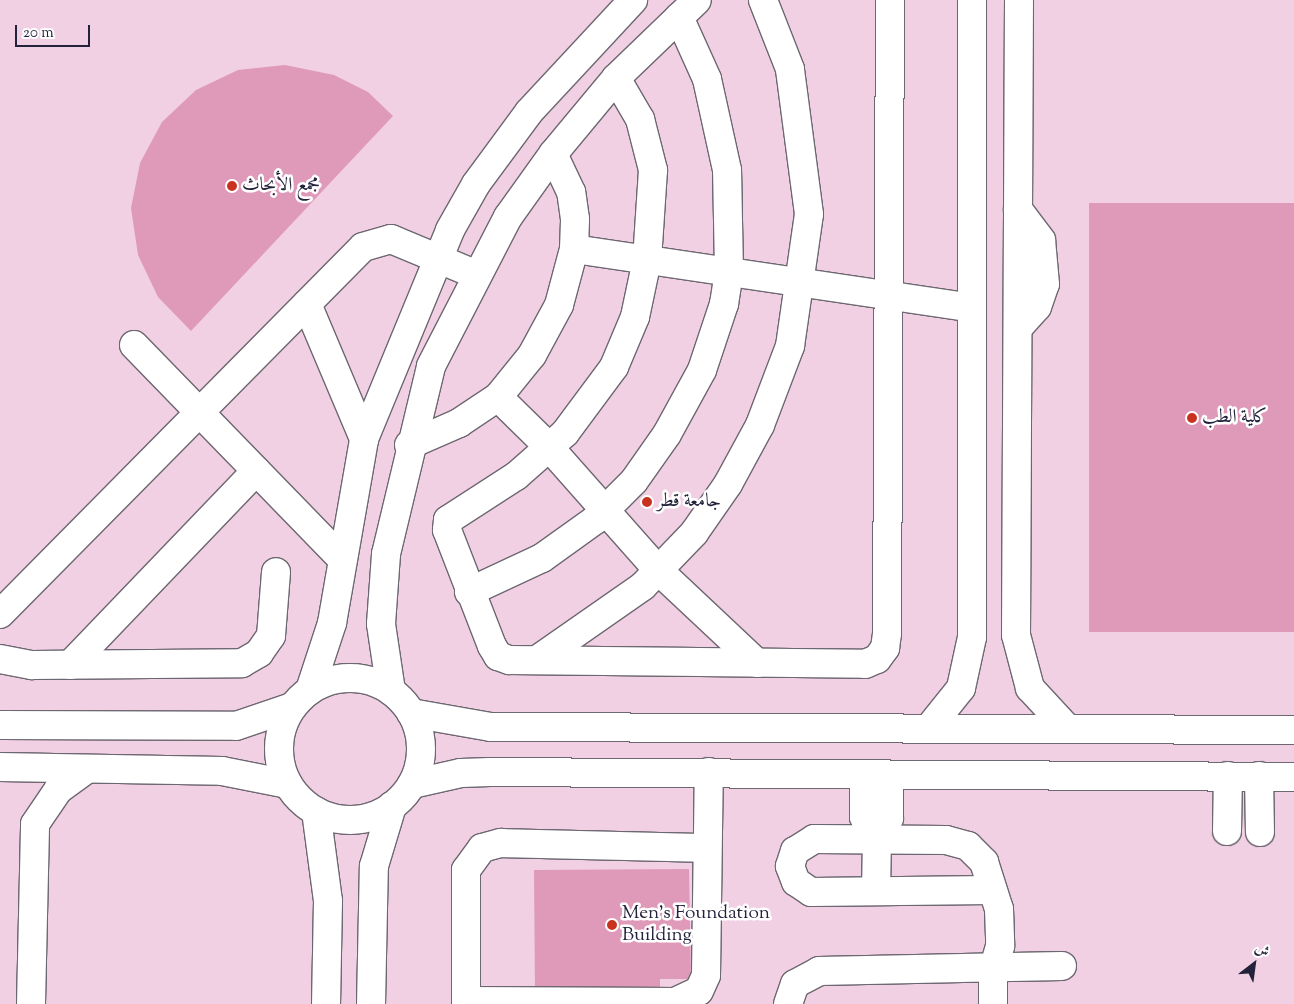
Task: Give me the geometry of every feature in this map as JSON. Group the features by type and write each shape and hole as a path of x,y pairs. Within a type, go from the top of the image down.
{"street":[{"path":"392,806 355,819 316,811 288,784 278,745 301,698 332,623 341,558 364,440 437,258 476,184 504,144 558,78 632,0"},
{"path":"616,78 640,119 653,170 647,260 635,317 614,367 565,433 516,476 448,520 447,530 469,592 498,656 536,660 865,664 877,659 885,648 890,0"},
{"path":"929,728 961,688 971,655 972,0"},
{"path":"1019,0 1018,653 1030,688 1067,728"},
{"path":"536,660 658,570 694,533 760,425 790,346 803,284 809,214 803,150 790,69 773,5"},
{"path":"392,691 380,602 409,445 431,366 508,217 553,154 616,78 688,9 707,79 727,170 729,272 724,304 702,370 668,434 634,481 606,509 542,558 469,592"},
{"path":"409,445 458,423 498,397 532,355 559,305 574,249 571,192 553,154"},
{"path":"0,614 307,304 372,241 391,239 477,275"},
{"path":"574,249 972,308"},
{"path":"307,304 364,440"},
{"path":"134,345 341,558"},
{"path":"498,397 550,447 658,570 757,663"},
{"path":"70,665 256,471"},
{"path":"0,659 70,665 242,663 259,653 271,636 276,572"},
{"path":"0,725 236,726 351,677 392,691 411,713 421,749 412,784 392,806 374,866 371,1004"},
{"path":"411,713 491,727 1294,730"},
{"path":"0,768 222,771 288,784"},
{"path":"31,1004 35,824 58,790 86,770"},
{"path":"412,784 461,773 709,772 876,775 1294,777"},
{"path":"707,848 501,843 482,848 466,870 466,1003 692,1001 706,975 709,772"},
{"path":"876,775 864,817 877,840 876,891"},
{"path":"1227,831 1228,776"},
{"path":"1259,776 1260,832"},
{"path":"316,811 328,902 326,1004"},
{"path":"992,890 811,892 796,882 790,866 794,851 807,841 946,840 968,846 984,862 992,890 984,907 982,943 993,971 993,1004"},
{"path":"788,1004 795,984 819,970 993,971 1062,966"}],"shaded area":[{"name":"جامعة قطر","path":"0,0 1294,0 1294,1004 0,1004"}],"building":[{"name":"مجمع الأبحاث","path":"285,65 334,75 368,92 393,116 191,331 158,297 138,255 131,208 140,163 162,122 196,90 238,70"},
{"name":"كلية الطب","path":"1089,203 1294,203 1294,632 1089,632"},
{"name":"Men's Foundation Building","path":"689,869 691,979 660,979 660,993 535,995 534,870"}],"place":[{"name":"مجمع الأبحاث","path":"232,186"},
{"name":"كلية الطب","path":"1192,418"},
{"name":"جامعة قطر","path":"647,502"},
{"name":"Men's Foundation Building","path":"612,925"}]}
